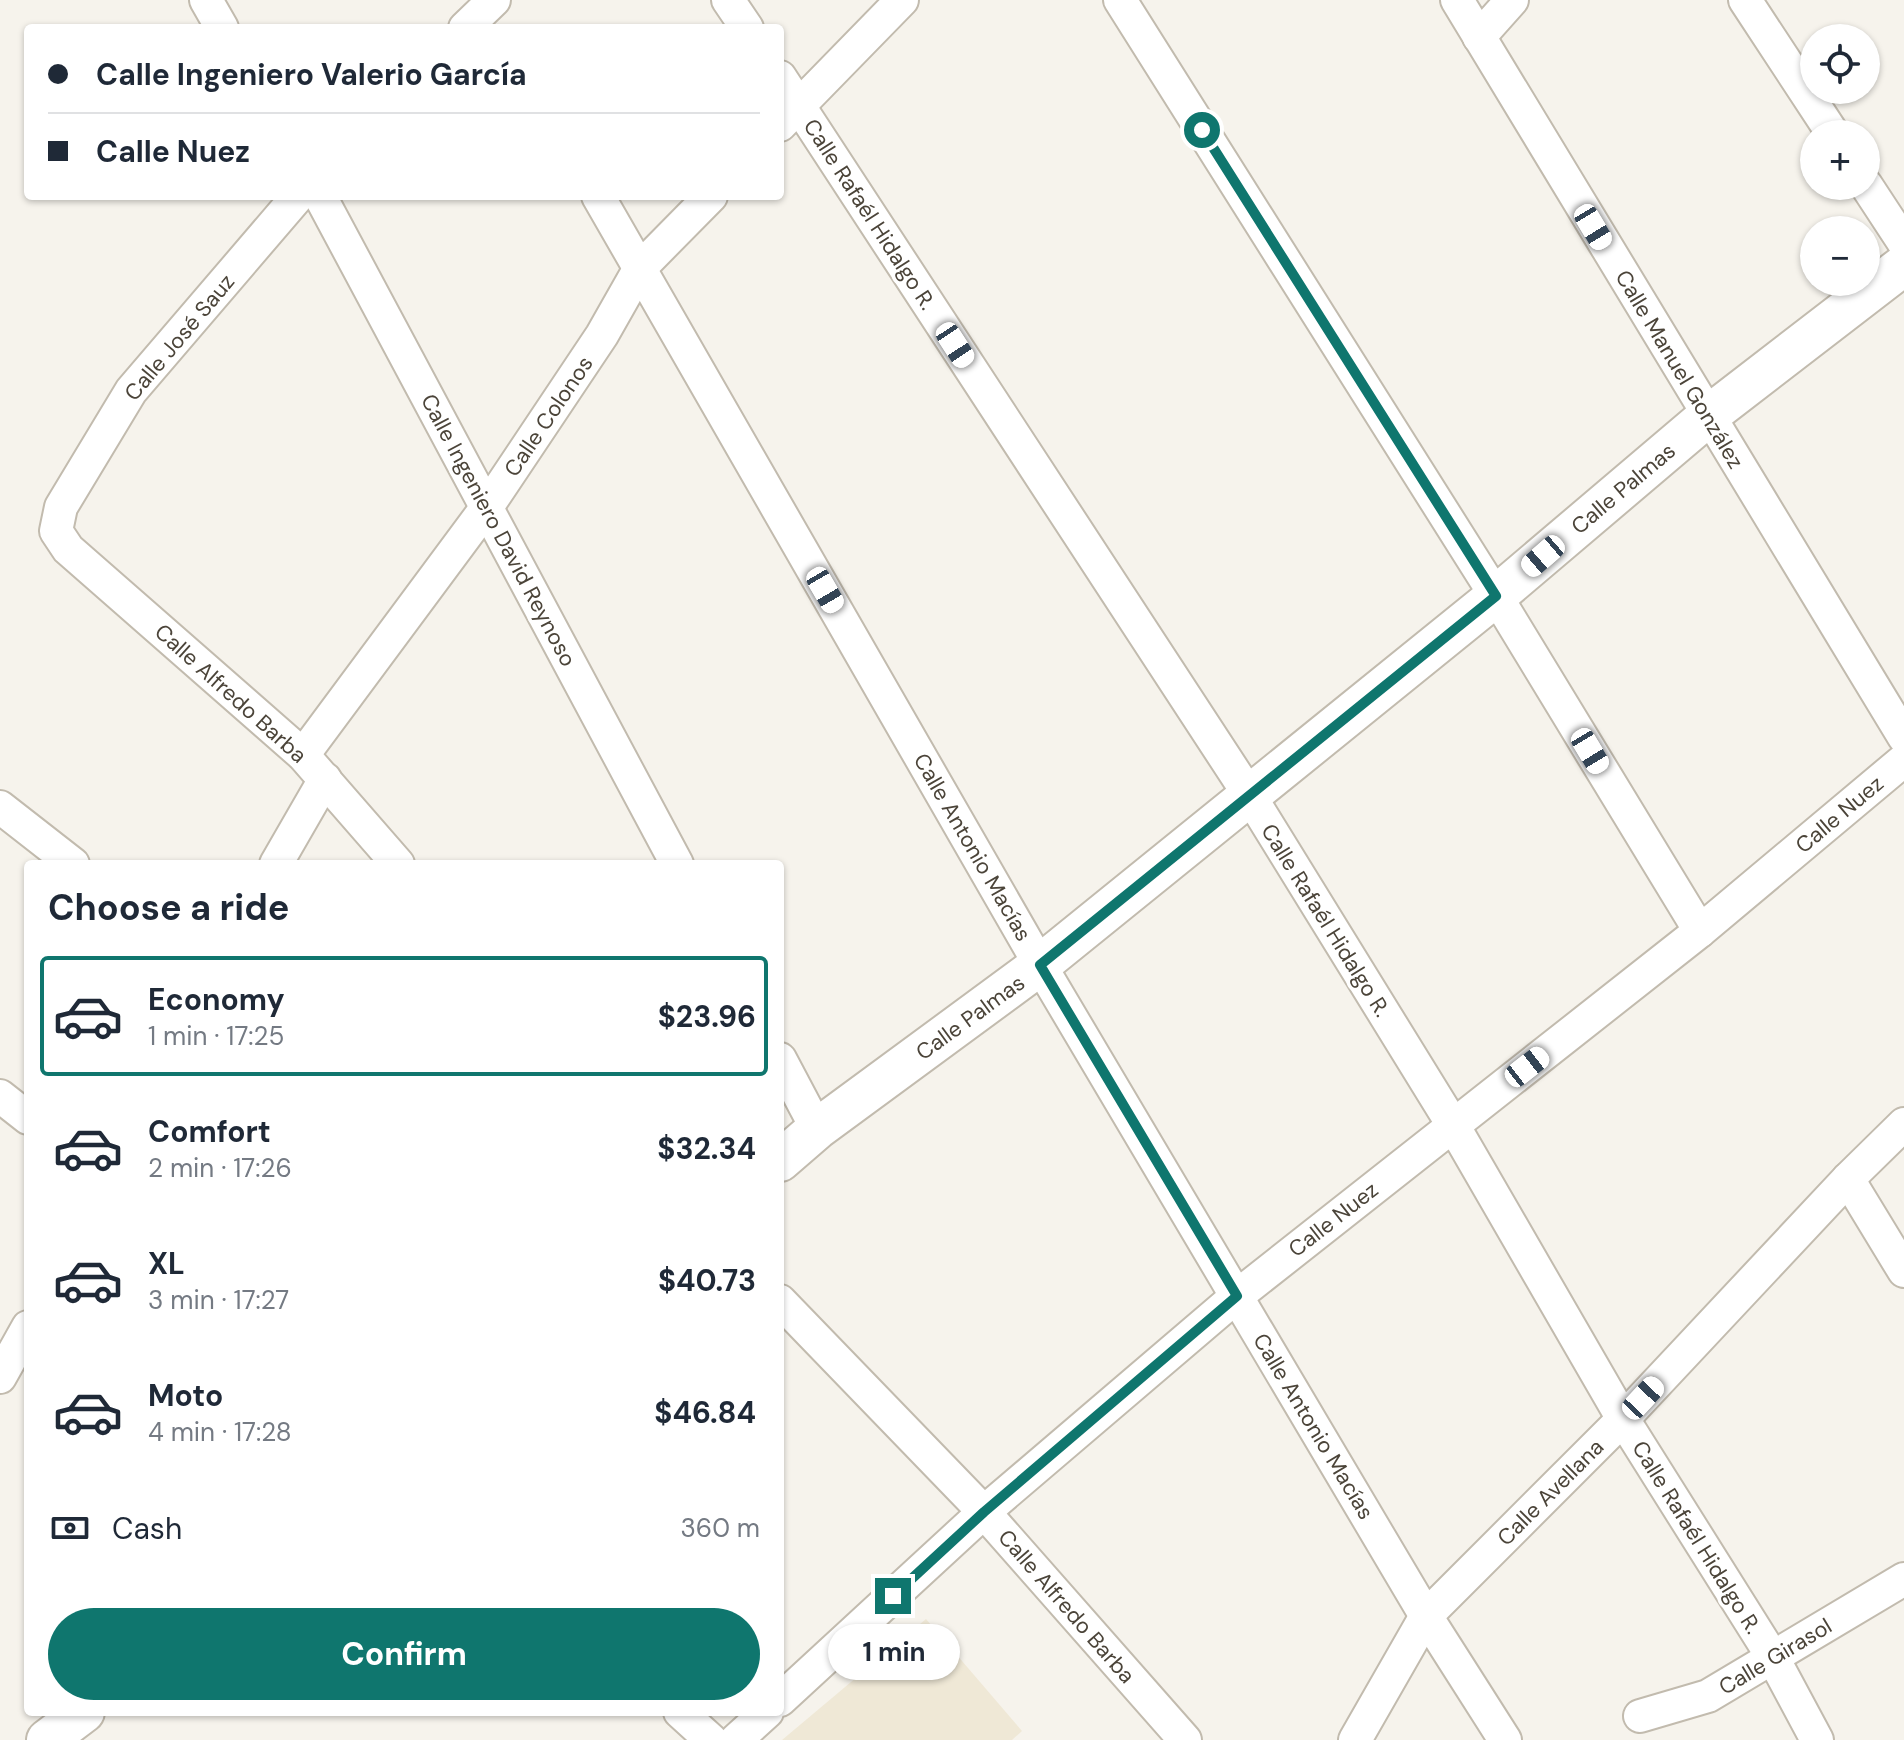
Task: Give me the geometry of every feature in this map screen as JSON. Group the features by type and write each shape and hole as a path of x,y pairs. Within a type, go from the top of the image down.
{"street":[{"path":"206,0 220,24"},
{"path":"728,0 744,24"},
{"path":"790,115 902,0"},
{"path":"1120,0 1496,596 1700,931"},
{"name":"Calle Manuel González","path":"1457,0 1904,737"},
{"path":"1479,37 1512,0"},
{"path":"1745,0 1824,120"},
{"name":"Calle Rafaél Hidalgo R.","path":"784,92 790,115 1250,796 1453,1125 1623,1419 1772,1656 1817,1740"},
{"name":"Calle José Sauz","path":"56,531 61,507 131,391 295,200"},
{"name":"Calle Ingeniero David Reynoso","path":"322,200 675,860"},
{"name":"Calle Antonio Macías","path":"600,200 1040,965 1426,1616 1505,1740"},
{"name":"Calle Colonos","path":"303,755 487,507 602,335 640,268 707,200"},
{"path":"1876,200 1904,243"},
{"name":"Calle Palmas","path":"784,1158 817,1129 1040,965 1496,596 1708,416 1904,265"},
{"name":"Calle Alfredo Barba","path":"56,531 68,549 303,755 395,860"},
{"name":"Calle Nuez","path":"784,1696 984,1512 1237,1296 1700,931 1904,760"},
{"path":"278,860 325,779"},
{"path":"0,807 68,860"},
{"path":"784,1067 817,1129"},
{"path":"0,1096 24,1115"},
{"name":"Calle Avellana","path":"1355,1740 1426,1616 1623,1419 1848,1179 1904,1124"},
{"path":"1848,1179 1904,1271"},
{"name":"Calle Alfredo Barba","path":"784,1305 984,1512 1185,1740"},
{"path":"0,1377 24,1334"},
{"name":"Calle Girasol","path":"1640,1716 1708,1696 1904,1579"},
{"path":"47,1740 79,1716"},
{"path":"684,1716 711,1740"},
{"path":"736,1740 763,1716"}],"shaded area":[{"path":"926,1619 1022,1731 1012,1740 782,1740"}],"route":[{"path":"893,1596 984,1512 1237,1296 1040,965 1496,596 1202,130"}]}
